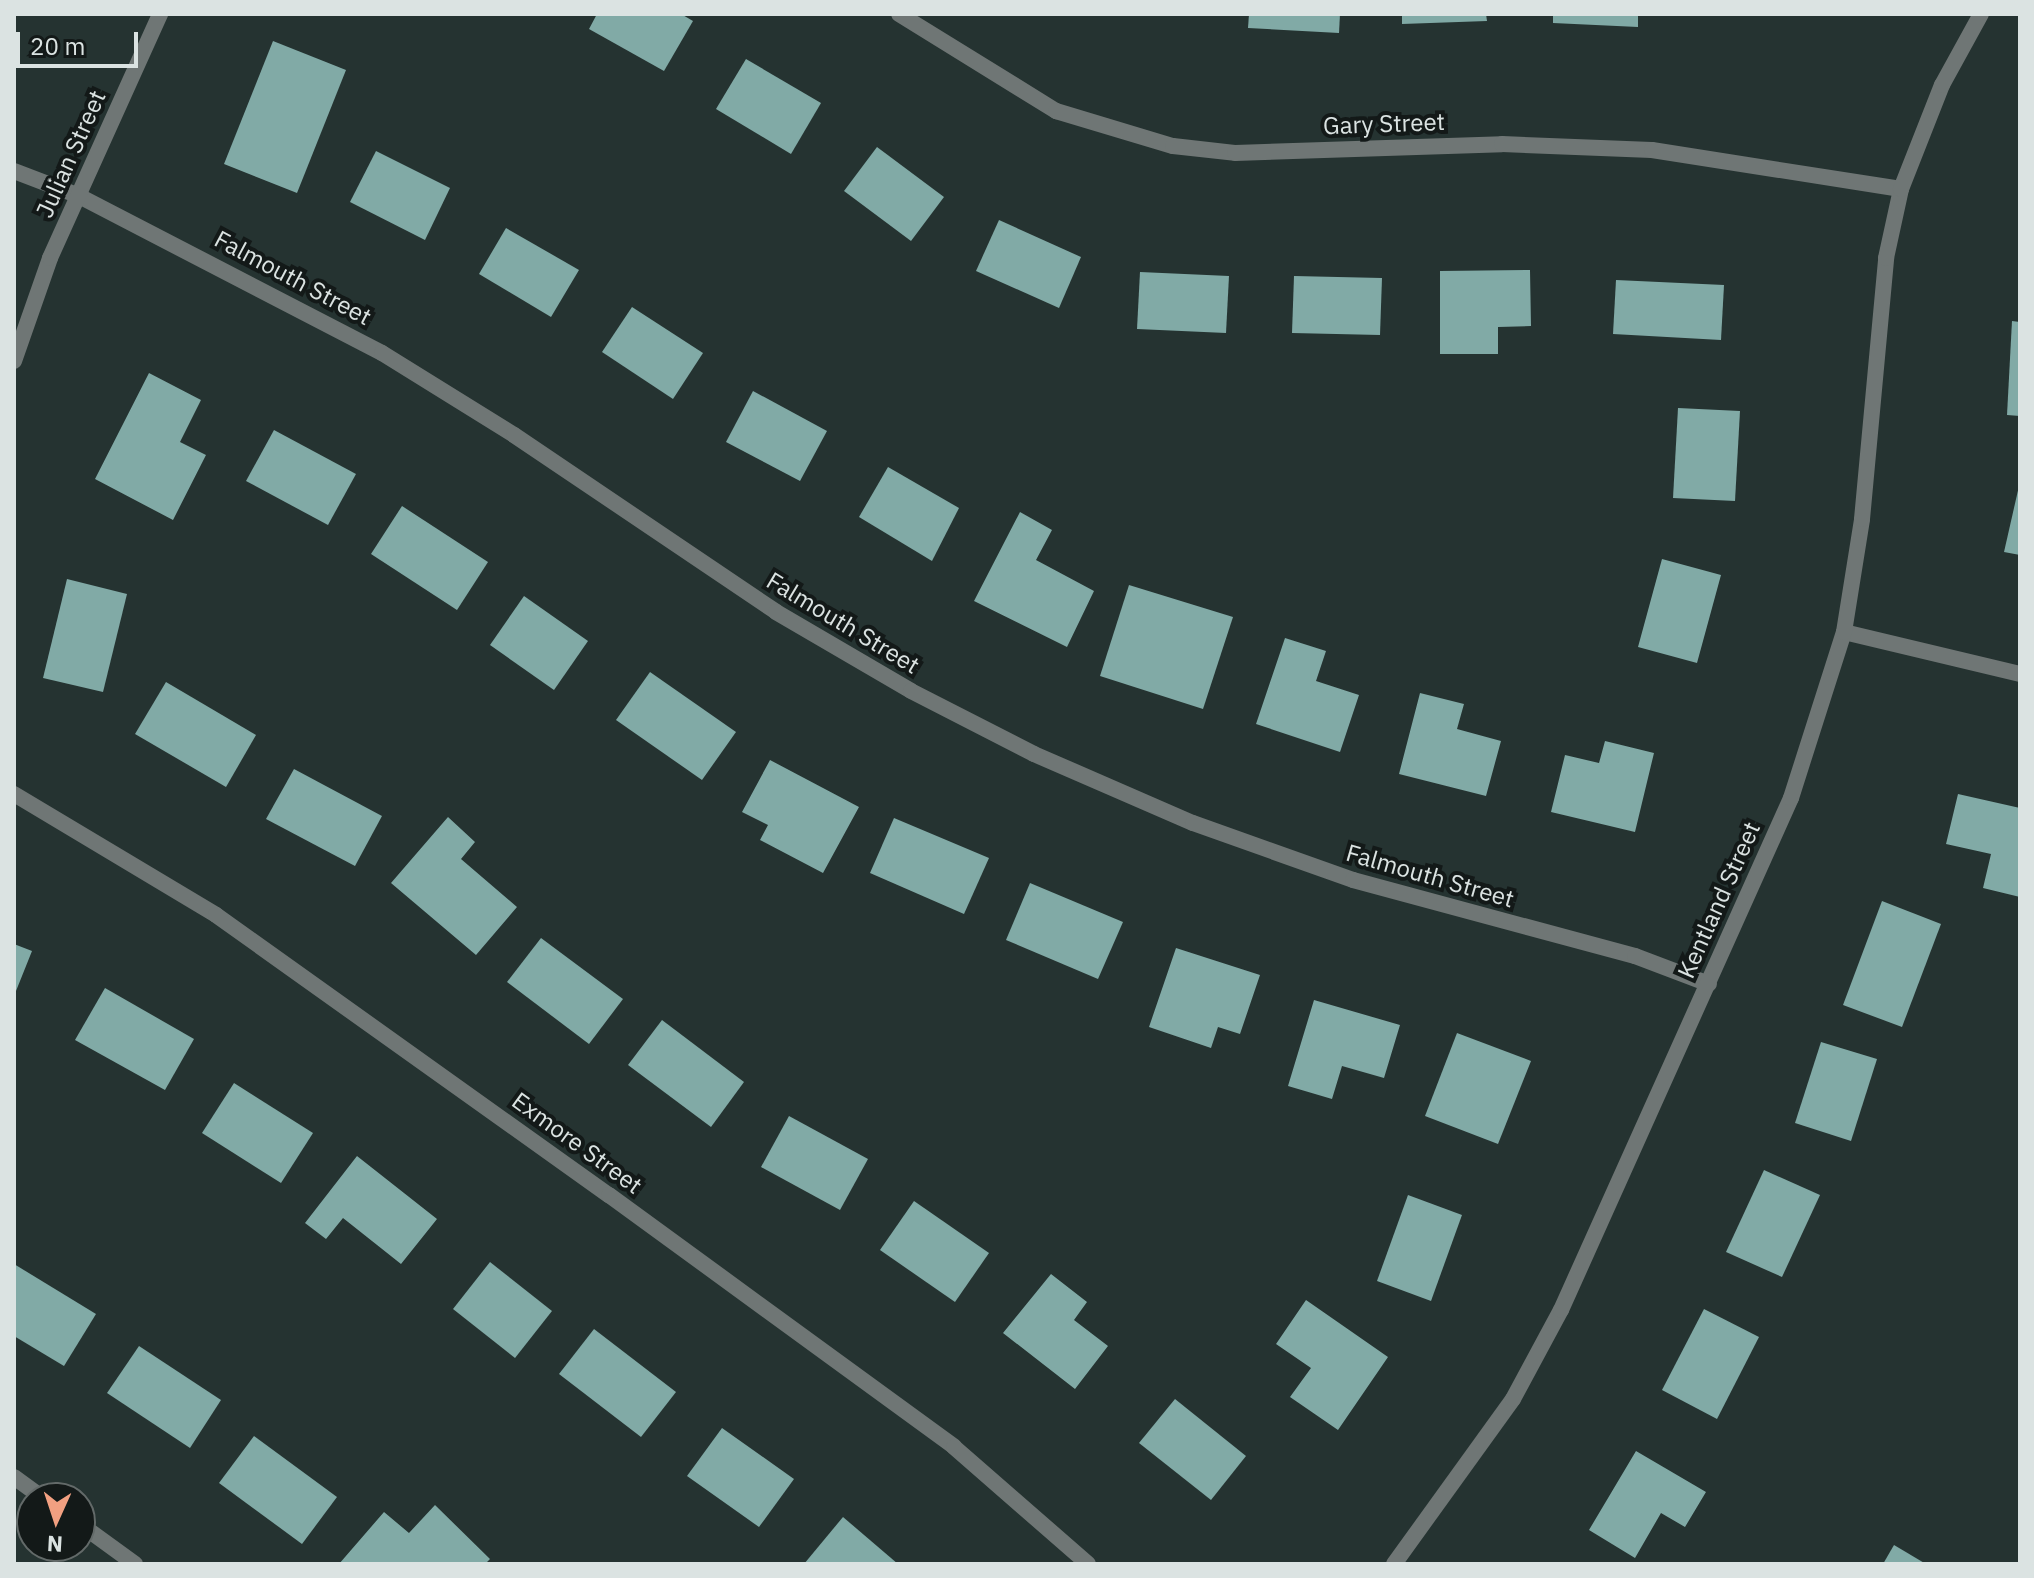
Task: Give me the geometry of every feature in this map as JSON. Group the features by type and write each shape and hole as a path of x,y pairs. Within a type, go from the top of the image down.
{"street":[{"name":"Julian Street","path":"14,361 50,258 160,14"},
{"name":"Gary Street","path":"899,14 1011,88 1056,111 1110,131 1173,146 1235,153 1502,144 1652,150 1901,189"},
{"name":"Kentland Street","path":"1394,1564 1468,1468 1520,1386 1561,1310 1791,798 1844,632 1862,519 1886,258 1901,189 1942,85 1981,14"},
{"name":"Falmouth Street","path":"14,171 79,196 382,353 514,435 776,612 911,691 1034,754 1193,823 1353,880 1635,956 1709,984"},
{"path":"1844,632 2020,674"},
{"name":"Exmore Street","path":"14,794 216,915 609,1195 954,1447 1088,1564"},
{"path":"96,1536 135,1564"}],"building":[{"path":"597,14 681,14 693,21 664,71 589,29"},
{"path":"1249,14 1340,14 1339,33 1248,28"},
{"path":"1402,14 1486,14 1487,21 1402,24"},
{"path":"1553,14 1638,14 1638,27 1553,23"},
{"path":"273,41 346,70 297,193 224,164"},
{"path":"746,59 821,103 791,154 716,109"},
{"path":"877,147 944,197 911,241 844,191"},
{"path":"376,151 450,188 425,240 350,202"},
{"path":"999,220 1081,257 1059,308 976,271"},
{"path":"506,228 579,270 551,317 479,274"},
{"path":"1530,270 1531,326 1498,327 1498,354 1440,354 1440,271"},
{"path":"1140,272 1229,276 1226,333 1137,329"},
{"path":"1294,276 1382,278 1380,335 1292,333"},
{"path":"1616,280 1724,285 1721,340 1613,334"},
{"path":"632,307 703,353 673,399 602,352"},
{"path":"2012,321 2020,322 2020,416 2007,415"},
{"path":"149,373 201,400 180,442 206,455 173,520 95,479"},
{"path":"753,391 827,431 800,481 726,442"},
{"path":"1678,408 1740,411 1735,501 1673,498"},
{"path":"274,430 356,474 328,525 246,481"},
{"path":"888,467 959,508 932,561 859,517"},
{"path":"2020,486 2020,555 2004,552"},
{"path":"402,506 488,562 457,610 371,554"},
{"path":"1020,512 1052,530 1036,560 1094,591 1067,647 974,601"},
{"path":"1662,559 1721,575 1697,663 1638,647"},
{"path":"67,579 127,594 103,692 43,678"},
{"path":"1129,585 1233,617 1203,709 1100,676"},
{"path":"524,596 588,641 554,690 490,645"},
{"path":"1285,638 1326,651 1316,681 1359,695 1340,752 1256,724"},
{"path":"650,672 736,732 702,780 616,720"},
{"path":"166,682 256,735 226,787 135,734"},
{"path":"1420,693 1464,704 1457,729 1501,741 1486,796 1399,774"},
{"path":"1605,741 1654,753 1635,832 1551,812 1565,755 1599,763"},
{"path":"770,760 859,807 823,873 760,840 768,825 742,812"},
{"path":"294,769 382,816 355,866 266,819"},
{"path":"1958,794 2020,808 2020,897 1983,888 1991,854 1946,844"},
{"path":"448,817 475,842 461,859 517,907 476,955 391,883"},
{"path":"894,818 989,858 964,914 870,873"},
{"path":"1030,883 1123,922 1098,979 1006,940"},
{"path":"1882,901 1941,924 1902,1027 1843,1005"},
{"path":"541,938 623,999 589,1044 507,982"},
{"path":"14,944 32,951 14,996"},
{"path":"1176,948 1260,975 1240,1034 1218,1027 1211,1048 1149,1027"},
{"path":"105,988 194,1039 165,1090 75,1040"},
{"path":"1314,1000 1400,1025 1384,1078 1342,1066 1332,1099 1288,1086"},
{"path":"662,1020 744,1082 711,1127 628,1065"},
{"path":"1457,1033 1531,1061 1498,1144 1425,1116"},
{"path":"1821,1042 1877,1059 1851,1141 1795,1123"},
{"path":"234,1083 313,1133 281,1183 202,1133"},
{"path":"789,1116 868,1159 840,1210 761,1167"},
{"path":"357,1156 437,1219 401,1264 343,1218 326,1239 305,1223"},
{"path":"1764,1170 1820,1195 1782,1277 1726,1252"},
{"path":"1408,1195 1462,1215 1431,1301 1377,1281"},
{"path":"914,1201 989,1253 955,1302 880,1250"},
{"path":"490,1262 552,1311 515,1358 453,1309"},
{"path":"14,1264 96,1314 64,1366 14,1336"},
{"path":"1051,1274 1087,1302 1074,1320 1108,1346 1075,1389 1003,1333"},
{"path":"1306,1300 1388,1357 1338,1430 1290,1397 1311,1368 1276,1344"},
{"path":"1704,1309 1759,1337 1717,1419 1662,1390"},
{"path":"594,1329 676,1392 641,1437 559,1374"},
{"path":"139,1346 221,1400 190,1448 107,1393"},
{"path":"1175,1399 1246,1456 1211,1500 1139,1443"},
{"path":"722,1428 794,1479 759,1527 687,1476"},
{"path":"254,1436 337,1497 302,1544 219,1483"},
{"path":"1636,1451 1706,1492 1685,1527 1661,1513 1635,1558 1589,1530"},
{"path":"435,1505 490,1559 485,1564 339,1564 384,1512 409,1533"},
{"path":"843,1517 898,1564 804,1564"},
{"path":"1894,1545 1926,1564 1883,1564"}]}
